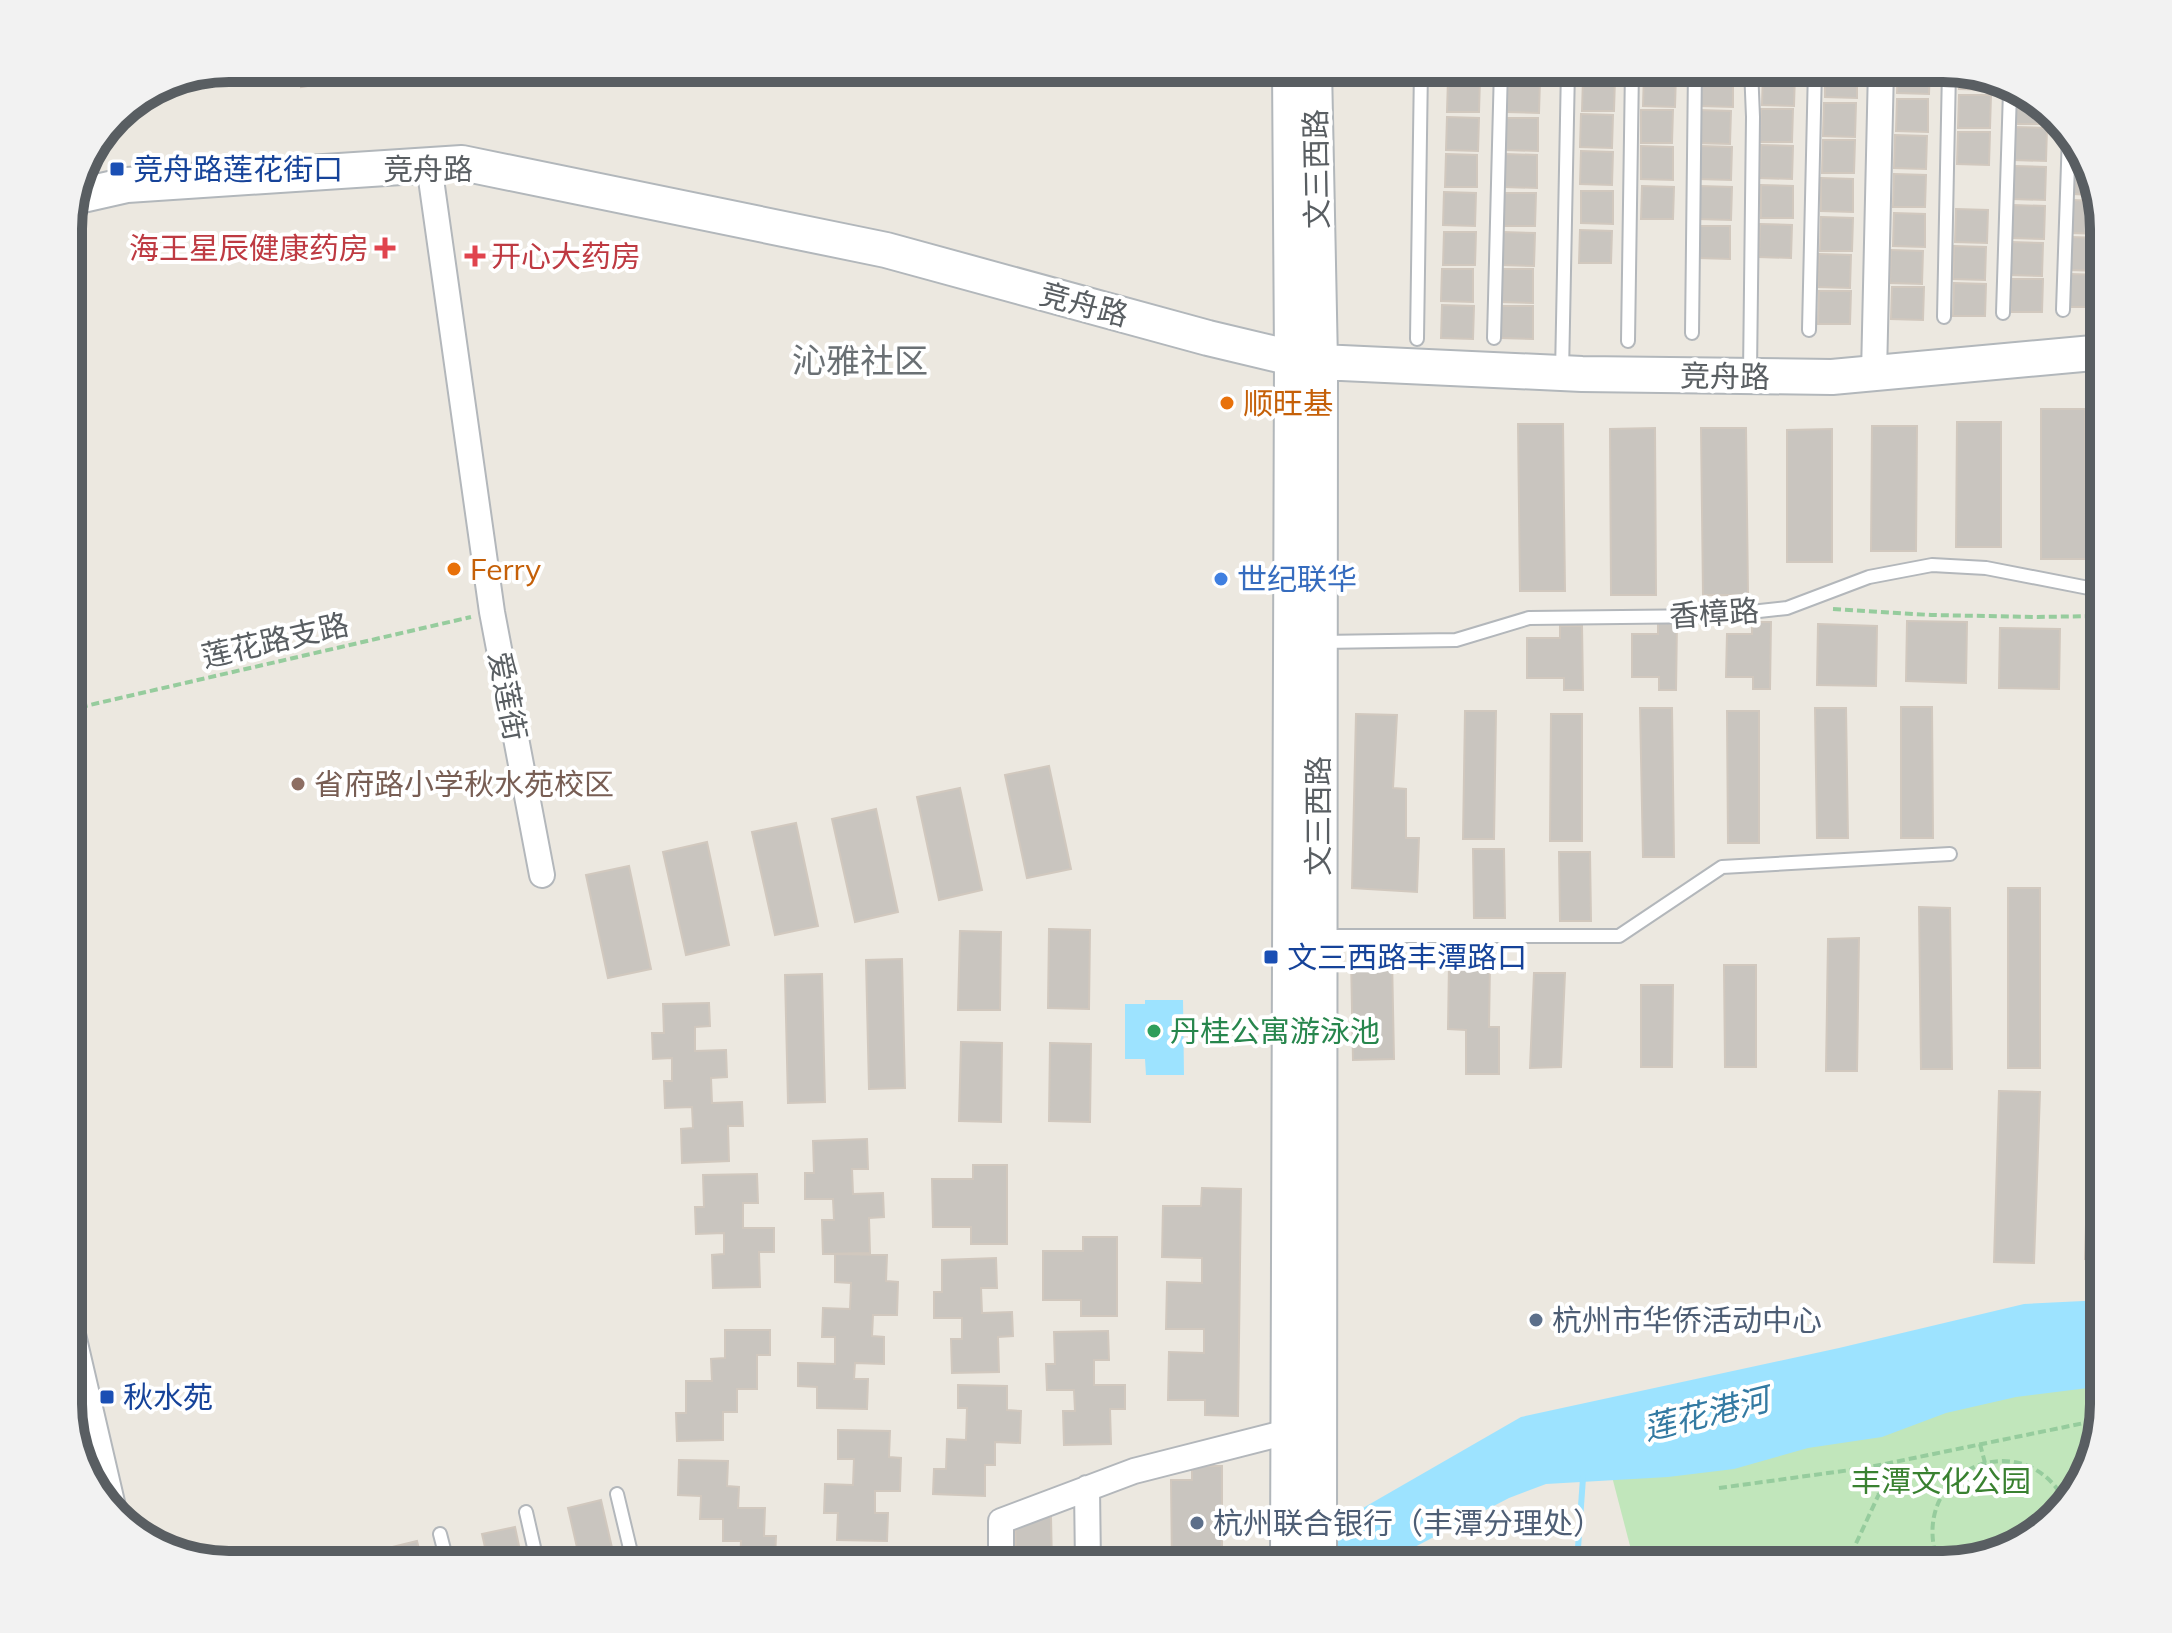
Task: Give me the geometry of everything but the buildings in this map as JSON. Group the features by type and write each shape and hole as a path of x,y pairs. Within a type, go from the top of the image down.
{"main road":[{"name":"文三西路","path":"1291,82 1319,642 1318,936 1303,1510 1292,1551"},
{"name":"文三西路","path":"1314,82 1287,1432 1315,1551"},
{"name":"竞舟路","path":"86,194 127,185 462,163 886,250 1208,338 1306,360 1562,373 1832,377 2090,353"}],"street":[{"path":"1874,374 1881,82"},
{"name":"爱莲街","path":"429,165 492,612 542,875"},
{"path":"82,1386 98,1470"},
{"path":"1001,1551 1001,1521 1134,1471 1287,1432"},
{"path":"1087,1488 1088,1551"}],"lane":[{"path":"1417,339 1421,82"},
{"path":"1494,338 1501,82"},
{"path":"1562,373 1568,82"},
{"path":"1628,341 1632,82"},
{"path":"1692,333 1695,82"},
{"path":"1750,376 1751,82"},
{"path":"1809,330 1815,82"},
{"path":"1944,317 1949,82"},
{"path":"2003,313 2010,98"},
{"path":"2063,310 2068,153"},
{"name":"香樟路","path":"1319,642 1456,640 1529,618 1714,616 1787,608 1869,577 1932,565 1986,568 2090,588"},
{"path":"1318,936 1619,936 1722,867 1950,854"},
{"path":"617,1494 631,1551"},
{"path":"526,1512 535,1551"},
{"path":"440,1534 444,1551"}],"path":[{"path":"1787,608 2090,616"},
{"name":"莲花路支路","path":"82,707 492,612"},
{"path":"1719,1488 1865,1468 2089,1422"},
{"path":"1980,1444 1985,1463"},
{"path":"1933,1549 1931,1526 1936,1505 1948,1486 1965,1471 1985,1463 2010,1461 2033,1468 2052,1483 2060,1494"},
{"path":"1853,1551 1879,1494 1865,1468"}],"green space":[{"name":"丰潭文化公园","path":"2090,1374 2087,1433 2075,1469 2060,1494 2040,1515 2008,1536 1962,1550 1631,1551 1610,1469"}],"water":[{"name":"丹桂公寓游泳池","path":"1145,1000 1183,1000 1184,1075 1146,1075 1145,1059 1125,1059 1125,1004 1145,1004"},
{"name":"莲花港河","path":"2090,1301 2090,1388 2016,1397 1946,1413 1882,1437 1808,1448 1734,1469 1668,1477 1546,1484 1509,1498 1407,1551 1288,1551 1521,1417 2024,1304"}],"waterway":[{"path":"1578,1548 1583,1478"}],"place":[{"name":"竞舟路莲花街口","path":"117,169"},
{"name":"海王星辰健康药房","path":"385,248"},
{"name":"开心大药房","path":"475,256"},
{"name":"顺旺基","path":"1227,403"},
{"name":"Ferry","path":"454,569"},
{"name":"世纪联华","path":"1221,579"},
{"name":"省府路小学秋水苑校区","path":"298,784"},
{"name":"文三西路丰潭路口","path":"1271,957"},
{"name":"丹桂公寓游泳池","path":"1154,1031"},
{"name":"杭州市华侨活动中心","path":"1536,1320"},
{"name":"秋水苑","path":"107,1397"},
{"name":"杭州联合银行（丰潭分理处）","path":"1197,1523"}],"district":[{"name":"沁雅社区","path":"860,360"}]}
